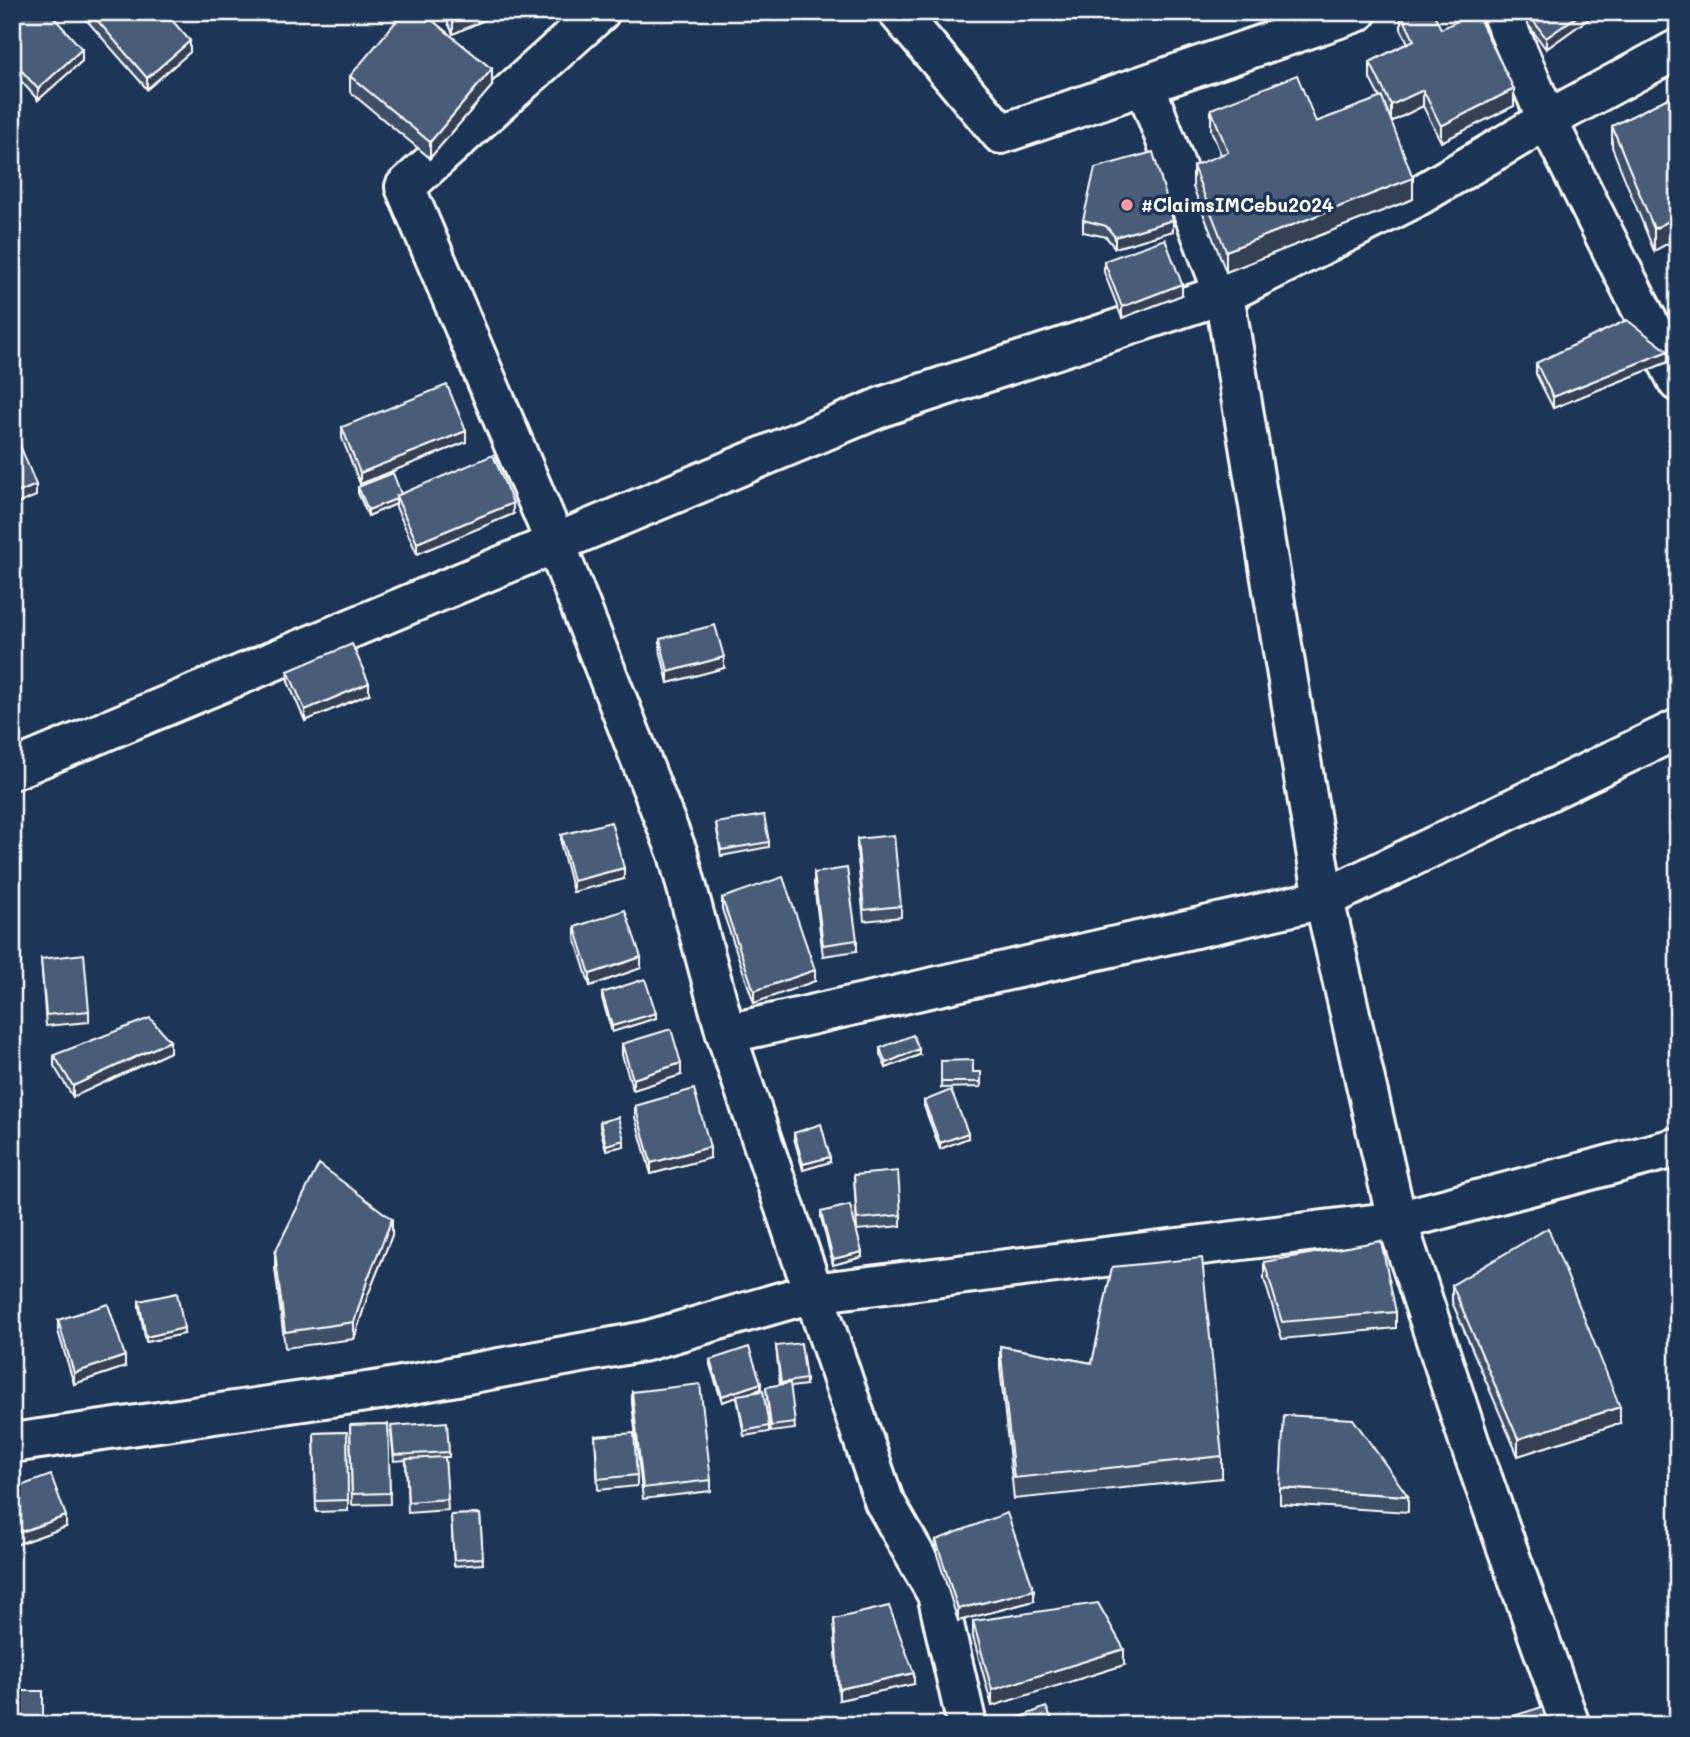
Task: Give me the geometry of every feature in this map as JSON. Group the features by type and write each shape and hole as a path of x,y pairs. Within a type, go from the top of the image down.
{"street":[{"path":"600,12 405,187 555,542 678,854 726,1034 884,1501 937,1594 967,1725"},
{"path":"898,12 1001,134 1357,12"},
{"path":"1501,12 1547,120 1678,382"},
{"path":"12,770 884,407 1224,294 1413,199 1547,120 1678,49"},
{"path":"1145,85 1224,294 1324,899 1397,1221 1469,1441 1570,1725"},
{"path":"726,1034 1324,899 1678,729"},
{"path":"12,1443 380,1390 646,1341 812,1293 1397,1221 1678,1147"}],"building":[{"path":"12,12 49,12 82,49 38,89 12,60"},
{"path":"90,12 165,12 190,41 147,78"},
{"path":"404,12 422,12 492,69 430,142 350,76"},
{"path":"451,12 466,12 453,18"},
{"path":"1433,12 1441,29 1476,12 1514,89 1441,126 1423,90 1391,105 1370,62 1414,40 1401,13"},
{"path":"1527,12 1583,12 1546,38"},
{"path":"1297,75 1316,122 1382,97 1413,178 1226,251 1193,166 1228,152 1211,109"},
{"path":"1678,93 1678,216 1654,229 1612,126"},
{"name":"#ClaimsIMCebu2024","path":"1153,152 1173,220 1115,237 1106,226 1083,220 1095,168"},
{"path":"1165,239 1182,284 1122,307 1104,261"},
{"path":"1627,320 1668,351 1553,397 1536,363"},
{"path":"447,385 466,431 360,473 342,427"},
{"path":"12,425 36,485 12,495"},
{"path":"493,455 513,503 417,543 396,496"},
{"path":"393,473 401,494 396,496 396,499 368,510 358,487"},
{"path":"715,625 724,657 668,672 660,639"},
{"path":"352,644 369,683 305,710 288,671"},
{"path":"764,815 769,842 721,850 716,823"},
{"path":"611,822 624,868 573,881 561,835"},
{"path":"894,835 901,906 864,910 857,839"},
{"path":"847,868 857,940 823,945 814,873"},
{"path":"783,877 815,970 754,991 722,898"},
{"path":"625,910 641,957 590,974 575,927"},
{"path":"84,954 89,1011 46,1015 41,959"},
{"path":"645,979 656,1013 612,1026 602,993"},
{"path":"150,1018 170,1041 73,1086 54,1055"},
{"path":"671,1029 681,1063 633,1079 622,1044"},
{"path":"913,1035 919,1049 886,1063 880,1048"},
{"path":"973,1060 973,1072 981,1072 981,1082 941,1082 941,1061"},
{"path":"694,1089 710,1147 651,1163 635,1106"},
{"path":"951,1090 968,1133 940,1143 924,1101"},
{"path":"618,1117 624,1140 606,1145 600,1122"},
{"path":"821,1124 830,1157 803,1164 794,1133"},
{"path":"319,1164 392,1219 354,1322 285,1332 275,1252"},
{"path":"898,1171 901,1215 857,1219 854,1175"},
{"path":"850,1205 862,1252 833,1259 821,1212"},
{"path":"1548,1228 1620,1407 1518,1439 1452,1285"},
{"path":"1381,1241 1396,1312 1282,1322 1264,1262"},
{"path":"1202,1258 1222,1456 1014,1478 1000,1346 1092,1363 1112,1267"},
{"path":"177,1293 184,1328 146,1337 139,1301"},
{"path":"108,1304 125,1356 74,1373 58,1320"},
{"path":"801,1343 806,1379 781,1383 776,1346"},
{"path":"749,1347 761,1383 722,1396 710,1360"},
{"path":"790,1383 795,1423 771,1426 766,1387"},
{"path":"700,1384 711,1480 643,1488 632,1392"},
{"path":"763,1391 769,1426 744,1431 737,1395"},
{"path":"1284,1415 1353,1419 1408,1496 1280,1488"},
{"path":"447,1422 449,1452 394,1455 391,1426"},
{"path":"388,1424 390,1493 352,1494 350,1425"},
{"path":"347,1432 348,1500 316,1501 314,1433"},
{"path":"634,1433 637,1475 598,1479 595,1436"},
{"path":"445,1457 448,1499 408,1502 406,1459"},
{"path":"51,1475 66,1516 15,1534 12,1525 12,1489"},
{"path":"1007,1513 1034,1590 958,1609 936,1540"},
{"path":"480,1514 483,1558 454,1560 451,1515"},
{"path":"1098,1603 1124,1649 992,1690 973,1621"},
{"path":"889,1606 914,1673 839,1689 834,1619"},
{"path":"12,1691 43,1691 43,1725 12,1725"},
{"path":"1046,1707 1055,1725 1001,1725"},
{"path":"1542,1707 1548,1725 1485,1725"}],"place":[{"name":"#ClaimsIMCebu2024","path":"1127,205"}]}
